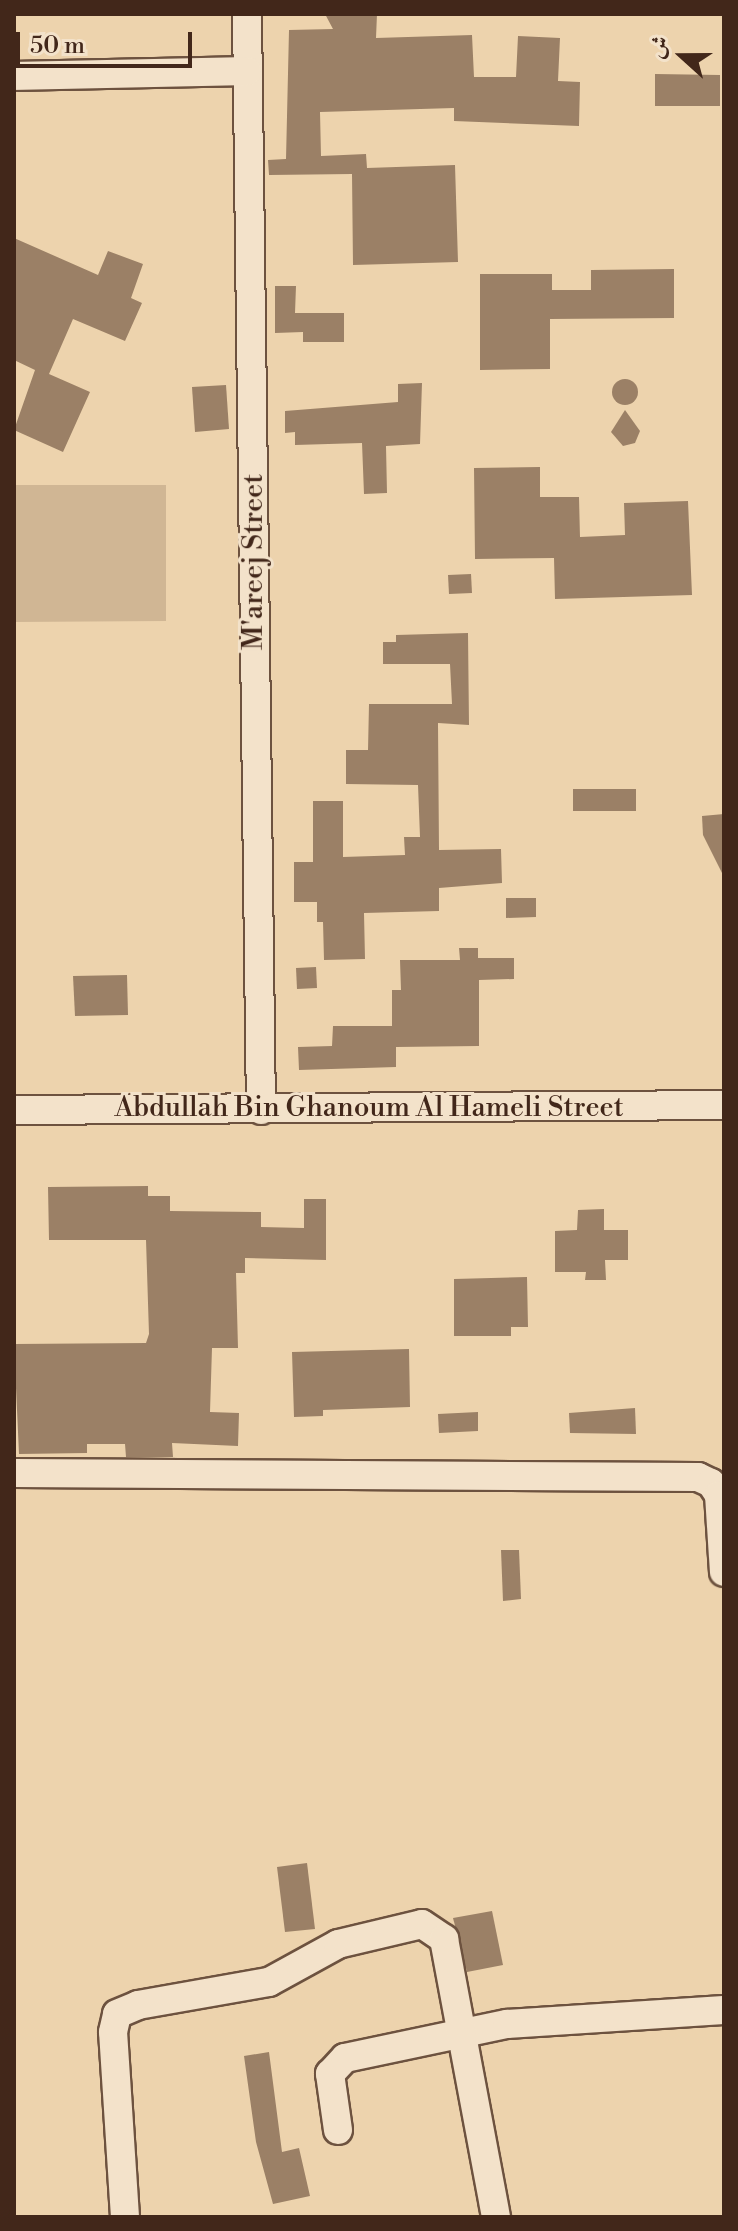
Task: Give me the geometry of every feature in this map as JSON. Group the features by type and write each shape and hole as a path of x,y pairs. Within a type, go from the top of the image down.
{"street":[{"name":"M'areej Street","path":"247,14 261,1110"},
{"path":"14,76 247,71"},
{"name":"Abdullah Bin Ghanoum Al Hameli Street","path":"14,1110 724,1105"},
{"path":"14,1473 698,1477 711,1483 719,1495 724,1572"},
{"path":"125,2217 113,2023 125,2008 269,1982 338,1944 422,1924 444,1939 496,2217"},
{"path":"338,2130 329,2081 340,2060 461,2030 724,2010"}],"shaded area":[{"path":"14,485 166,485 166,621 14,622"}],"building":[{"path":"325,14 377,14 376,38 472,35 474,77 516,77 518,36 560,38 558,81 580,82 579,126 454,121 454,108 320,112 321,156 366,154 367,168 455,165 458,262 353,265 352,174 269,175 268,160 286,159 289,30 333,29"},
{"path":"655,74 720,75 720,106 655,106"},
{"path":"14,238 98,275 108,251 143,264 131,298 142,303 125,341 73,319 49,374 90,392 63,452 14,430 35,370 14,360"},
{"path":"674,269 674,318 550,319 550,369 480,370 480,274 552,274 552,290 591,290 591,270"},
{"path":"275,286 296,286 295,313 344,313 344,342 303,342 303,332 275,333"},
{"path":"625,379 634,383 638,392 634,401 625,405 616,401 612,392 616,383"},
{"path":"422,383 420,444 386,446 387,493 364,494 362,443 295,445 295,432 285,433 285,411 398,402 398,384"},
{"path":"226,385 229,429 195,432 192,387"},
{"path":"625,410 640,431 635,443 623,446 611,432"},
{"path":"540,467 540,497 579,497 580,537 625,535 624,503 688,501 692,595 555,599 554,558 475,559 474,468"},
{"path":"471,574 472,593 449,594 448,575"},
{"path":"468,633 469,725 438,723 439,850 501,849 502,883 439,888 439,911 364,913 365,959 324,960 323,922 317,922 317,902 294,902 294,862 313,862 313,801 343,801 343,857 405,855 404,837 420,837 418,785 346,784 346,750 368,750 369,704 452,704 450,664 383,664 383,642 396,642 396,635"},
{"path":"573,789 636,789 636,811 573,811"},
{"path":"724,814 724,877 703,835 702,816"},
{"path":"506,898 536,898 536,917 506,918"},
{"path":"459,948 478,948 478,958 514,958 514,979 479,980 479,1046 396,1047 396,1067 299,1070 298,1047 332,1046 333,1026 392,1026 392,990 401,990 400,960 460,960"},
{"path":"316,967 317,988 297,989 296,968"},
{"path":"127,975 128,1015 75,1016 73,976"},
{"path":"148,1186 148,1196 170,1196 170,1211 261,1212 261,1227 304,1228 304,1199 326,1199 326,1260 245,1258 245,1273 236,1273 238,1348 212,1348 210,1412 239,1413 238,1446 172,1443 173,1457 126,1457 125,1444 87,1444 87,1453 19,1454 14,1344 146,1343 149,1334 146,1240 49,1240 48,1187"},
{"path":"604,1209 604,1230 628,1230 628,1260 605,1260 606,1280 585,1280 586,1272 555,1272 555,1231 577,1230 578,1210"},
{"path":"527,1277 528,1327 511,1327 511,1336 454,1336 454,1279"},
{"path":"409,1349 410,1407 323,1410 323,1416 294,1417 292,1352"},
{"path":"635,1408 636,1434 570,1433 569,1413"},
{"path":"478,1412 478,1431 439,1433 438,1414"},
{"path":"501,1550 519,1550 521,1599 503,1601"},
{"path":"307,1863 315,1929 285,1932 277,1867"},
{"path":"492,1911 503,1965 467,1972 453,1918"},
{"path":"269,2052 282,2152 299,2148 310,2196 273,2204 256,2142 244,2056"}]}
